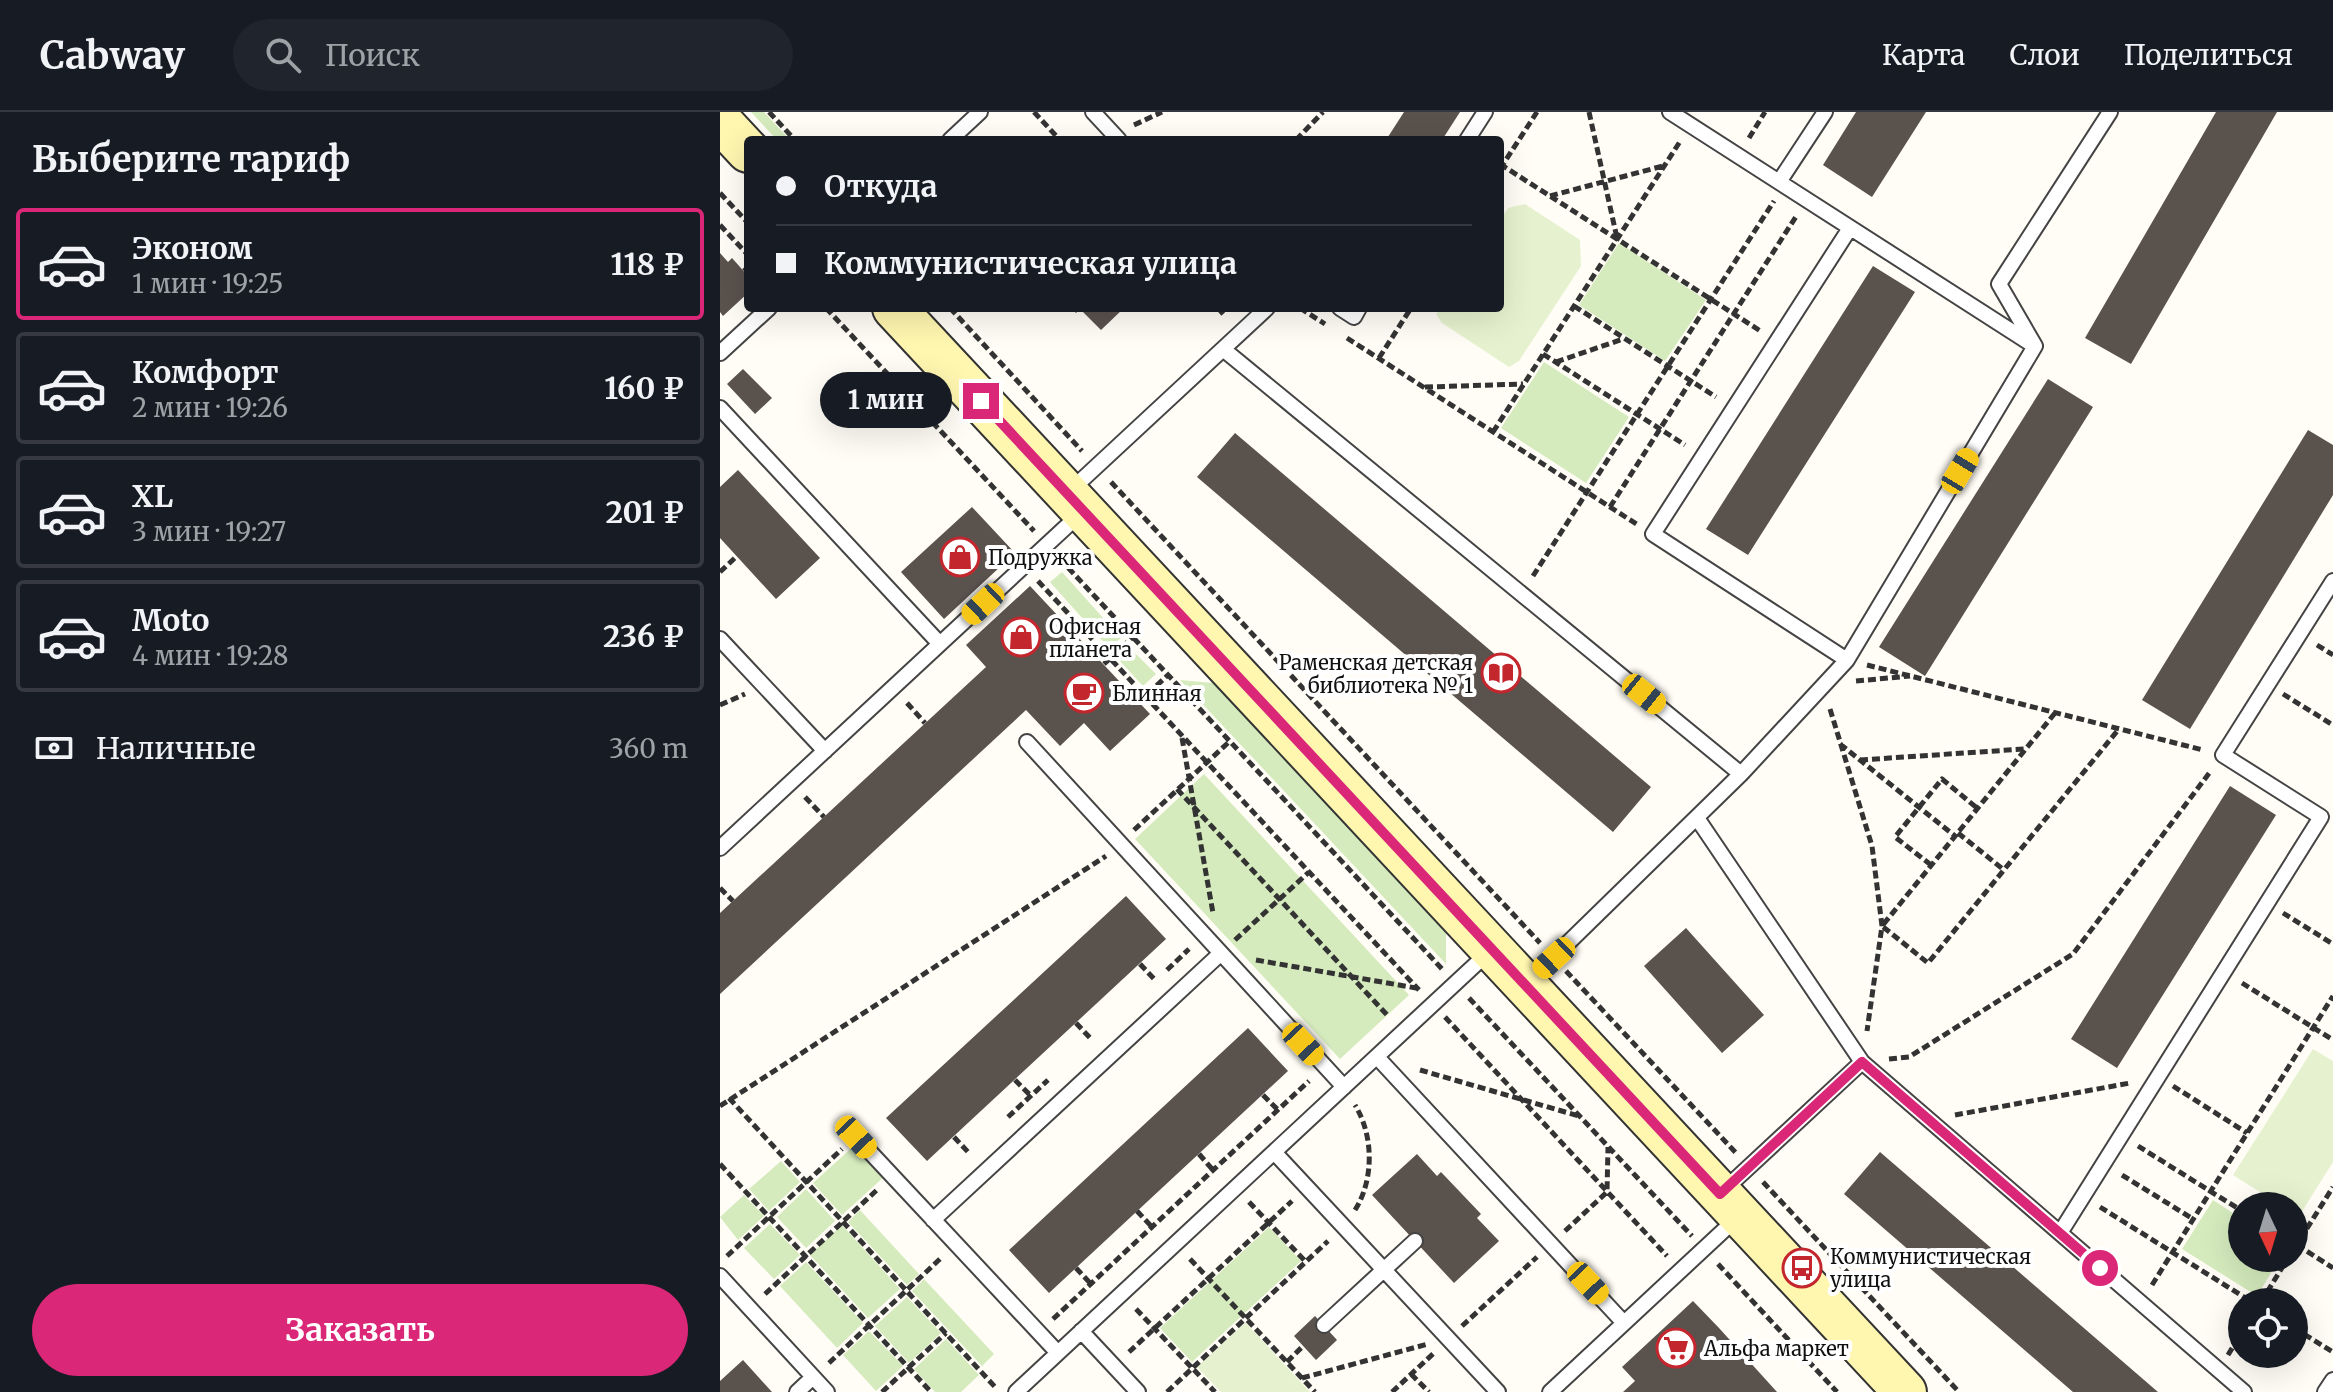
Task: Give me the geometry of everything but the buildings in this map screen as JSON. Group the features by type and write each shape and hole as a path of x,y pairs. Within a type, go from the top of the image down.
{"main road":[{"path":"720,121 744,147"},
{"path":"898,312 1082,490 1492,949 1540,971 1736,1192 1893,1384"}],"lane":[{"path":"954,136 980,112"},
{"path":"1093,112 1116,136"},
{"path":"1470,136 1485,112"},
{"path":"1670,112 2035,346"},
{"path":"1782,184 1825,112"},
{"path":"2035,346 1999,284 2110,112"},
{"path":"1847,660 1653,534 1850,228"},
{"path":"720,353 765,312"},
{"path":"720,848 1047,545 1082,490 1263,312"},
{"path":"1540,971 1741,774 1847,660 2035,346"},
{"path":"1223,349 1741,774"},
{"path":"720,408 940,644"},
{"path":"2060,1233 2321,817 2223,755 2333,582"},
{"path":"720,639 825,751"},
{"path":"1027,742 1344,1087"},
{"path":"1697,818 1862,1062 2244,1392"},
{"path":"1016,1392 1492,949"},
{"path":"933,1220 1220,954"},
{"path":"1377,1057 1624,1323"},
{"path":"1555,1390 1681,1271 1736,1192 1862,1062"},
{"path":"856,1137 1058,1353"},
{"path":"1274,1152 1498,1392"},
{"path":"1324,1325 1415,1241"},
{"path":"720,1276 827,1392"},
{"path":"1081,1331 1138,1392"},
{"path":"797,1392 813,1377"},
{"path":"2325,1392 2333,1380"}],"path":[{"path":"769,112 791,136"},
{"path":"1034,112 1056,136"},
{"path":"1119,136 1162,112"},
{"path":"1300,136 1323,112"},
{"path":"1504,162 1537,112"},
{"path":"1589,112 1617,239"},
{"path":"1738,155 1765,112"},
{"path":"1493,432 1690,125"},
{"path":"1550,196 1664,165"},
{"path":"1504,168 1777,341"},
{"path":"1522,594 1782,184"},
{"path":"720,193 744,219"},
{"path":"1610,507 1807,200"},
{"path":"720,225 744,251"},
{"path":"1574,306 1734,408"},
{"path":"830,312 1047,545"},
{"path":"953,312 1082,490 1540,971 1736,1192 1959,1392"},
{"path":"1306,312 1326,325"},
{"path":"1379,358 1408,312"},
{"path":"1339,333 1653,534"},
{"path":"1556,362 1624,338"},
{"path":"1543,354 1703,456"},
{"path":"1422,387 1524,384"},
{"path":"720,572 737,556"},
{"path":"1032,575 1681,1271"},
{"path":"1104,664 1133,637"},
{"path":"1847,660 2223,755 2073,954 1909,1057 1862,1062 1882,926 1872,846 1839,743 1824,683 1910,676"},
{"path":"1139,702 1168,675"},
{"path":"2268,684 2333,725"},
{"path":"901,697 925,723"},
{"path":"1882,926 2055,713"},
{"path":"1882,926 1928,963 2118,730"},
{"path":"1182,736 1220,954"},
{"path":"720,1106 1119,844 1230,741"},
{"path":"1839,743 1919,808 2004,870"},
{"path":"1860,760 2025,749"},
{"path":"1931,865 1895,837 1942,779 1977,808"},
{"path":"1177,789 1404,1032"},
{"path":"799,791 824,817"},
{"path":"1220,954 1309,872"},
{"path":"720,888 733,901"},
{"path":"2268,903 2333,944"},
{"path":"1220,954 1417,988"},
{"path":"1140,964 1156,981"},
{"path":"2224,972 2333,1040"},
{"path":"2141,1303 2333,996"},
{"path":"1076,1023 1092,1040"},
{"path":"1377,1057 1580,1116"},
{"path":"1038,1332 1324,1066"},
{"path":"1930,1120 2158,1077 2247,1133"},
{"path":"1015,1080 1031,1096"},
{"path":"1167,1392 1344,1227 1363,1197 1369,1167 1368,1137 1360,1113 1344,1087"},
{"path":"1263,1095 1278,1110"},
{"path":"729,1098 1000,1392"},
{"path":"2122,1136 2228,1202"},
{"path":"720,1262 856,1137"},
{"path":"954,1137 969,1153"},
{"path":"1392,1392 1607,1192 1608,1146"},
{"path":"1199,1154 1213,1170"},
{"path":"2104,1163 2193,1219"},
{"path":"720,1164 931,1392"},
{"path":"749,1308 892,1176"},
{"path":"1114,1366 1307,1187"},
{"path":"2308,1226 2333,1187"},
{"path":"1235,1188 1306,1262"},
{"path":"2083,1197 2230,1288"},
{"path":"1137,1211 1152,1227"},
{"path":"813,1377 956,1244"},
{"path":"1175,1244 1315,1392"},
{"path":"2308,1254 2333,1268"},
{"path":"1076,1268 1091,1284"},
{"path":"1121,1294 1215,1392"},
{"path":"882,1392 946,1333"},
{"path":"2308,1337 2333,1352"},
{"path":"1302,1378 1449,1339"},
{"path":"1287,1362 1303,1346"},
{"path":"1411,1374 1429,1392"}],"green space":[{"path":"751,112 764,112 786,136 773,136"},
{"path":"1525,204 1580,240 1581,266 1519,361 1509,367 1442,323 1436,314 1504,312 1504,214 1508,208"},
{"path":"1619,243 1706,300 1665,361 1579,305"},
{"path":"1544,362 1629,417 1586,483 1501,428"},
{"path":"1062,572 1121,638 1109,648 1050,582"},
{"path":"1132,650 1156,674 1143,686 1120,661"},
{"path":"1180,680 1213,683 1446,930 1446,964"},
{"path":"1204,774 1409,995 1340,1059 1135,839"},
{"path":"2313,1049 2333,1061 2333,1162 2308,1202 2308,1192 2260,1192 2233,1175"},
{"path":"857,1143 886,1175 842,1215 813,1183"},
{"path":"781,1161 800,1182 769,1211 749,1189"},
{"path":"806,1189 835,1221 806,1248 777,1217"},
{"path":"744,1195 764,1216 738,1240 720,1217"},
{"path":"2213,1200 2228,1210 2228,1272 2272,1272 2262,1288 2244,1288 2182,1249"},
{"path":"860,1210 919,1274 907,1285 848,1222"},
{"path":"770,1224 800,1255 774,1279 744,1248"},
{"path":"842,1225 900,1289 868,1318 810,1255"},
{"path":"1269,1227 1301,1261 1192,1362 1160,1328"},
{"path":"806,1262 863,1323 837,1348 780,1286"},
{"path":"924,1279 994,1354 982,1366 912,1291"},
{"path":"907,1297 941,1333 909,1363 875,1326"},
{"path":"1246,1322 1310,1392 1221,1392 1197,1367"},
{"path":"869,1331 903,1366 876,1391 843,1355"},
{"path":"946,1339 979,1375 961,1392 935,1392 914,1369"}],"place":[{"name":"Подружка","path":"960,557"},
{"name":"Офисная планета","path":"1021,637"},
{"name":"Раменская детская библиотека № 1","path":"1501,673"},
{"name":"Блинная","path":"1084,693"},
{"name":"Коммунистическая улица","path":"1802,1268"},
{"name":"Альфа маркет","path":"1676,1348"}],"route":[{"path":"981,401 1720,1194 1862,1062 2100,1268"}]}
